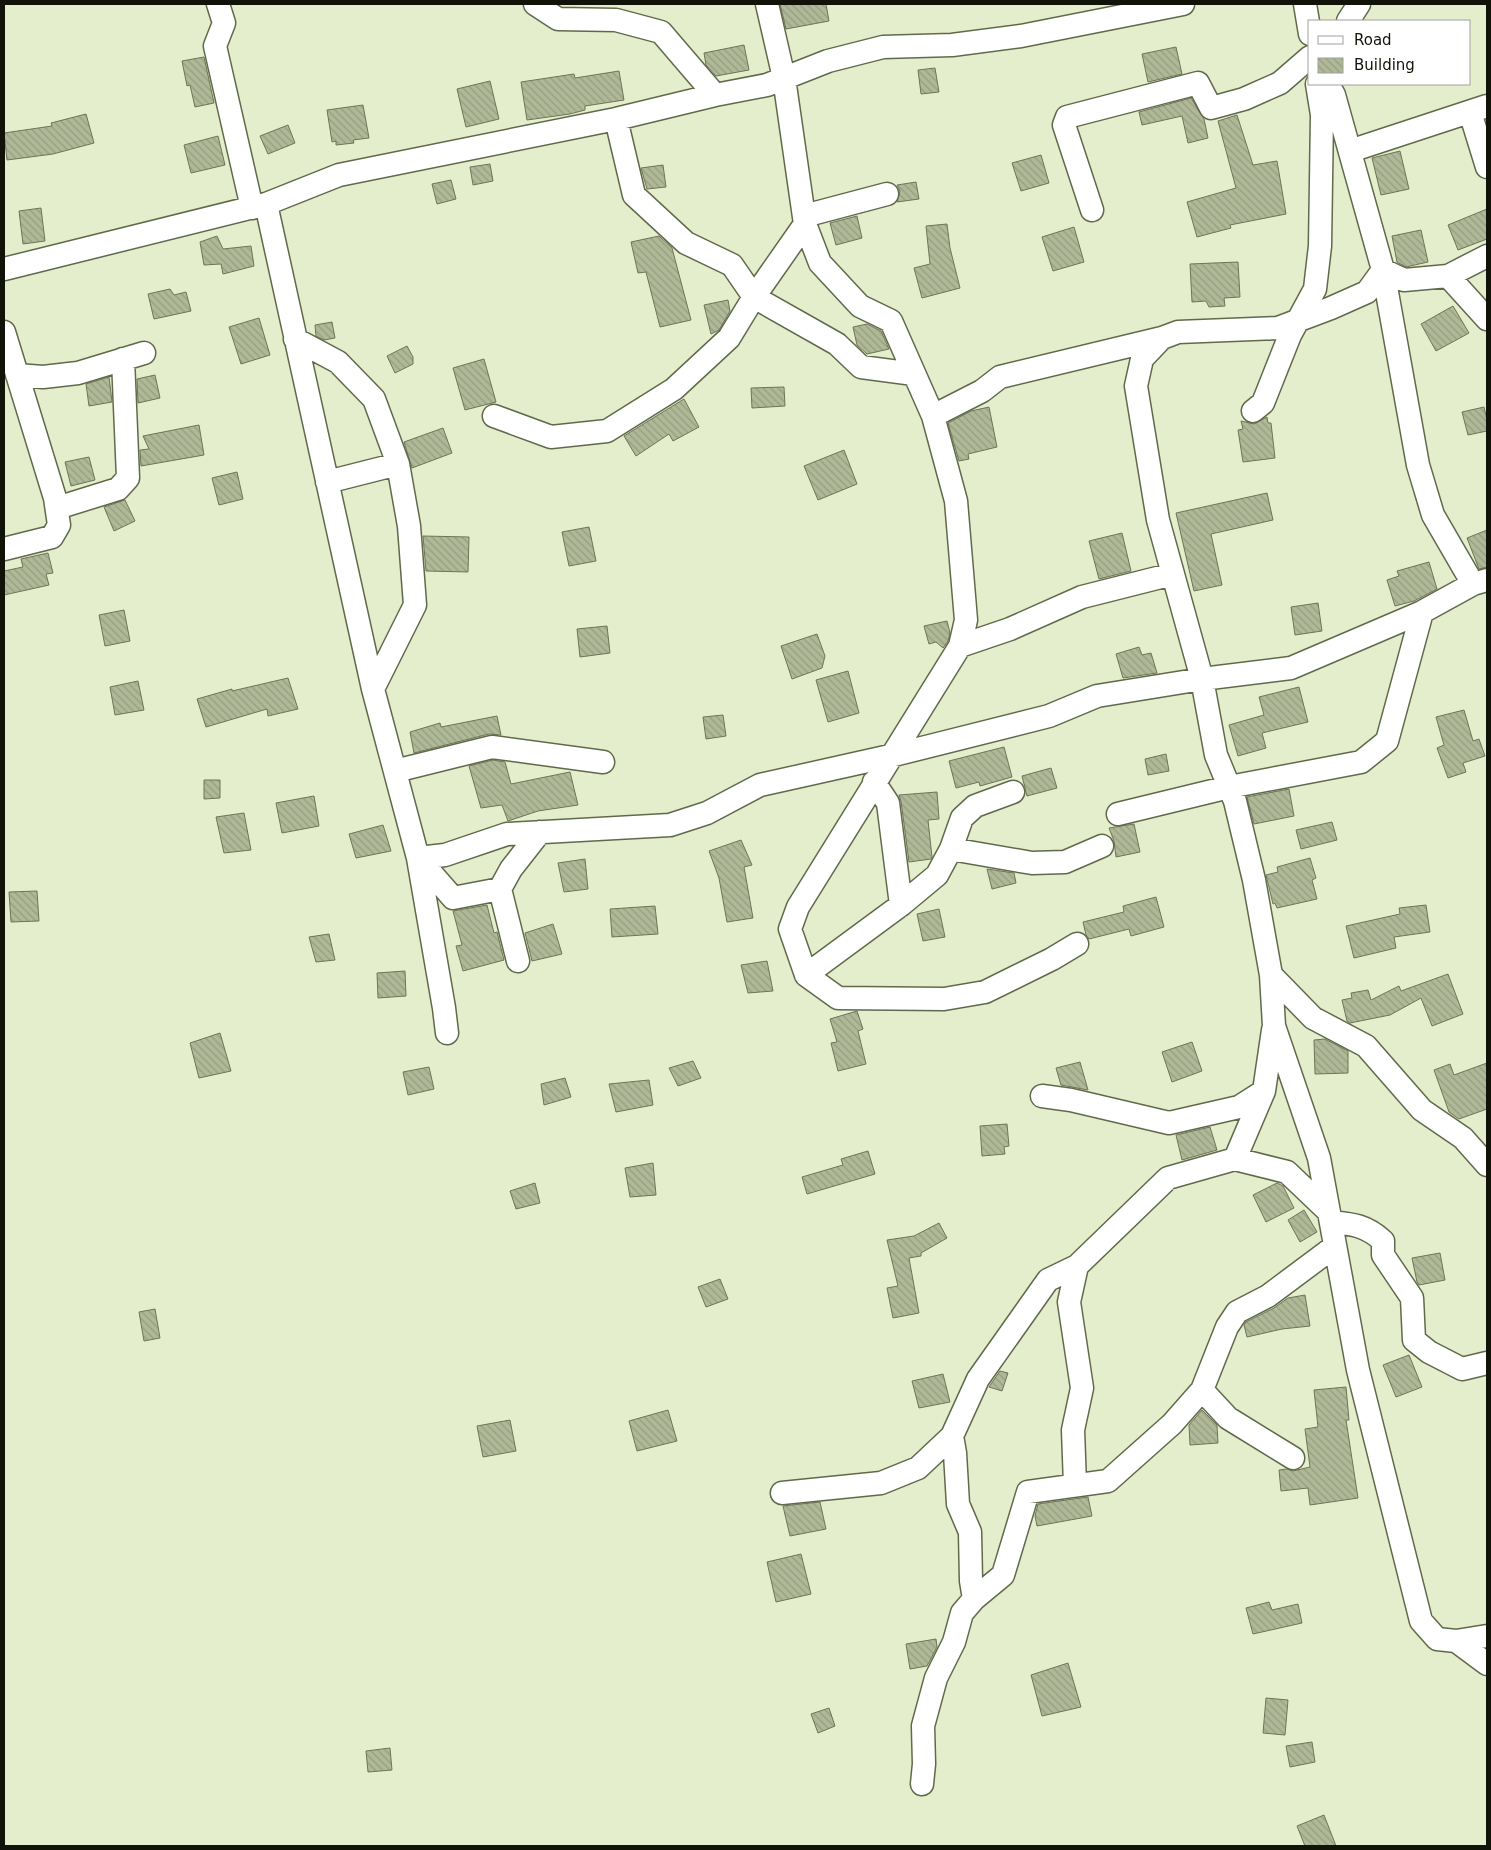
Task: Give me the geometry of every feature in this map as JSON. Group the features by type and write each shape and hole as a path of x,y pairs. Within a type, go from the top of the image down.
{"street":[{"path":"218,4 224,23 215,46 296,339 373,689 418,858 447,1033"},
{"path":"535,4 558,19 616,20 661,32 715,95"},
{"path":"767,4 784,78 804,220 820,263 860,306 891,321 933,416 956,501 966,620 960,646 798,907 790,929 806,975 838,998 944,999 985,992 1052,959 1077,944"},
{"path":"5,274 259,206 339,175 616,119 715,95 767,85 828,61 883,46 952,45 1021,36 1183,4"},
{"path":"1305,4 1308,22"},
{"path":"1349,20 1359,4"},
{"path":"1092,210 1064,125 1068,117 1198,82 1211,108 1244,99 1280,83 1308,59"},
{"path":"1253,411 1263,402 1282,354 1315,289 1320,246 1322,115 1318,85"},
{"path":"418,858 445,855 507,834 670,825 707,813 760,785 890,756 1049,716 1097,696 1202,679 1291,668 1422,612 1480,582 1432,515 1420,473 1383,270 1334,95 1329,85"},
{"path":"1350,151 1479,109 1487,167"},
{"path":"616,119 634,195 686,243 732,265 754,297 837,344 862,366 914,374"},
{"path":"494,416 552,437 607,431 674,389 729,338 804,220 887,194"},
{"path":"1383,270 1404,280 1448,276 1487,256"},
{"path":"933,416 982,391 1000,377 1162,338 1178,332 1278,328 1367,292 1383,270"},
{"path":"1448,276 1487,319"},
{"path":"4,332 12,368 56,498 59,525 52,537 4,549"},
{"path":"1162,338 1142,359 1136,386 1158,520 1202,679 1216,755 1235,801 1254,880 1271,975 1274,1026 1264,1092 1235,1159"},
{"path":"296,339 338,362 374,399 398,464 409,526 416,605 373,689"},
{"path":"12,368 43,377 78,373 133,356 128,478 118,489 57,508"},
{"path":"327,482 398,464"},
{"path":"960,646 1010,630 1082,597 1173,574"},
{"path":"1118,814 1229,787 1361,762 1387,741 1422,612"},
{"path":"395,771 492,747 603,762"},
{"path":"874,782 888,803 901,905"},
{"path":"806,975 901,905 937,875 951,849 962,818 975,806 1013,792"},
{"path":"518,961 500,889 511,869 540,832"},
{"path":"951,849 1032,863 1065,862 1102,846"},
{"path":"418,858 453,898 500,889"},
{"path":"1271,975 1312,1018 1366,1046 1422,1110 1464,1138 1487,1165"},
{"path":"1274,1026 1319,1158 1358,1370 1421,1621 1437,1639 1456,1641 1487,1636"},
{"path":"1042,1096 1070,1100 1169,1123 1240,1107 1264,1092"},
{"path":"782,1493 881,1483 918,1468 952,1436 978,1378 1048,1280 1077,1266 1168,1178 1235,1159 1287,1172 1330,1217 1373,1232 1382,1241 1382,1254 1412,1298 1414,1340 1429,1352 1462,1369 1487,1363"},
{"path":"922,1784 924,1764 923,1726 936,1678 954,1642 962,1613 974,1599 1003,1575 1028,1492 1108,1482 1172,1424 1202,1390 1227,1327 1237,1312 1268,1296 1335,1246"},
{"path":"1075,1485 1073,1430 1082,1388 1069,1302 1077,1266"},
{"path":"1202,1390 1228,1418 1293,1458"},
{"path":"952,1436 958,1504 970,1532 971,1581 974,1599"},
{"path":"1456,1641 1487,1664"}],"building":[{"path":"780,4 826,4 829,21 786,29"},
{"path":"744,45 749,70 716,76 706,65 704,53"},
{"path":"1176,47 1182,74 1148,82 1142,54"},
{"path":"204,57 214,103 195,107 190,85 187,86 182,61"},
{"path":"935,68 939,92 921,94 918,70"},
{"path":"619,71 624,100 585,106 585,110 570,114 527,120 521,82 574,74 575,78"},
{"path":"490,81 499,119 466,127 457,89"},
{"path":"1191,98 1204,119 1208,138 1188,143 1182,116 1142,125 1139,112"},
{"path":"363,105 369,138 353,140 354,143 336,145 336,141 332,142 327,110"},
{"path":"86,114 94,143 53,154 7,160 4,133 52,126 51,123"},
{"path":"1237,115 1253,165 1277,161 1286,214 1230,225 1231,228 1197,237 1187,202 1236,188 1218,121"},
{"path":"288,125 295,143 268,154 260,136"},
{"path":"218,136 225,165 191,173 184,145"},
{"path":"1400,151 1409,189 1381,195 1372,158"},
{"path":"1041,155 1049,183 1021,191 1012,163"},
{"path":"490,164 493,181 473,185 470,167"},
{"path":"663,165 666,187 647,189 641,168"},
{"path":"451,180 456,199 437,204 432,184"},
{"path":"916,182 919,199 897,202 900,191 897,185"},
{"path":"41,208 45,241 23,244 19,211"},
{"path":"1487,209 1487,239 1458,250 1448,225"},
{"path":"857,216 862,238 836,245 830,223"},
{"path":"947,224 950,248 960,288 922,298 914,268 930,264 926,226"},
{"path":"1074,227 1084,262 1053,271 1042,237"},
{"path":"1421,230 1428,262 1406,267 1397,262 1392,236"},
{"path":"217,236 223,249 251,246 254,266 223,274 221,264 204,265 200,242"},
{"path":"659,236 672,248 691,320 660,327 646,272 638,273 631,242"},
{"path":"1238,262 1240,297 1224,298 1225,306 1209,307 1206,301 1192,302 1190,264"},
{"path":"170,289 174,295 186,292 191,311 154,319 148,294"},
{"path":"728,300 730,311 719,330 711,334 704,305"},
{"path":"1453,306 1469,333 1436,351 1421,324"},
{"path":"259,318 270,355 241,364 229,327"},
{"path":"332,322 335,338 324,340 316,336 315,325"},
{"path":"867,324 881,331 889,349 867,354 857,345 853,327"},
{"path":"407,346 413,357 413,364 395,373 387,356"},
{"path":"484,359 496,402 465,410 453,368"},
{"path":"155,375 160,398 138,403 137,379"},
{"path":"109,377 112,402 89,406 86,384"},
{"path":"784,387 785,406 752,408 751,388"},
{"path":"684,399 699,427 673,441 669,434 636,456 624,436"},
{"path":"989,407 997,447 968,454 969,459 959,461 948,423 971,411"},
{"path":"1484,407 1487,431 1468,435 1462,412"},
{"path":"1267,417 1268,423 1271,423 1275,458 1243,462 1238,430 1243,429 1241,421 1254,424"},
{"path":"199,425 204,455 141,466 140,450 149,449 143,436"},
{"path":"443,428 452,453 412,468 404,442"},
{"path":"844,450 857,484 818,500 804,466"},
{"path":"89,457 95,480 71,486 65,462"},
{"path":"237,472 243,499 219,505 212,478"},
{"path":"1267,493 1273,520 1211,534 1222,585 1194,591 1176,513"},
{"path":"125,500 135,521 114,531 104,507"},
{"path":"589,527 596,561 569,566 562,532"},
{"path":"1487,530 1487,567 1479,569 1467,538"},
{"path":"1122,533 1131,571 1099,579 1089,541"},
{"path":"423,536 469,537 468,572 426,571"},
{"path":"48,553 53,573 46,574 49,585 4,595 4,571 23,567 21,559"},
{"path":"1429,562 1437,589 1414,601 1395,606 1387,580 1399,576 1397,571"},
{"path":"1318,603 1322,631 1295,635 1291,607"},
{"path":"124,610 130,641 105,646 99,615"},
{"path":"947,621 950,633 948,641 943,648 936,642 929,644 924,626"},
{"path":"607,626 610,653 580,657 577,629"},
{"path":"817,634 825,656 822,668 792,679 781,646"},
{"path":"1139,647 1142,655 1151,653 1157,673 1123,678 1116,654"},
{"path":"848,671 859,713 828,722 816,680"},
{"path":"288,678 298,709 268,716 267,709 206,727 197,699 232,689 232,691"},
{"path":"138,681 144,710 115,715 110,687"},
{"path":"1299,687 1308,722 1262,733 1266,748 1238,756 1229,725 1264,715 1259,697"},
{"path":"1464,710 1473,741 1479,739 1485,756 1463,763 1466,772 1448,778 1437,748 1444,745 1436,717"},
{"path":"723,715 726,736 706,739 703,717"},
{"path":"497,716 501,735 489,734 414,753 410,732 440,723 441,727"},
{"path":"1004,747 1012,777 980,786 979,782 956,788 949,761"},
{"path":"1166,754 1169,771 1148,775 1145,759"},
{"path":"493,760 505,762 511,784 570,772 578,805 538,811 508,821 502,805 481,808 469,766"},
{"path":"1051,768 1057,788 1027,796 1022,776"},
{"path":"204,780 220,780 220,798 204,799"},
{"path":"1289,789 1294,816 1254,824 1247,797"},
{"path":"937,792 939,819 928,820 932,857 931,859 909,862 899,795"},
{"path":"314,796 319,826 282,833 276,803"},
{"path":"244,813 251,850 224,853 216,817"},
{"path":"1332,822 1337,840 1301,849 1296,830"},
{"path":"1134,824 1140,852 1116,857 1114,841 1109,828"},
{"path":"383,825 391,851 356,858 349,834"},
{"path":"741,840 752,865 744,867 753,918 727,922 719,878 709,851"},
{"path":"1310,858 1316,878 1312,880 1317,899 1277,908 1275,903 1273,904 1266,875 1278,872 1277,867"},
{"path":"585,859 588,889 564,892 558,863"},
{"path":"987,869 1014,873 1016,883 992,889"},
{"path":"37,891 39,921 11,922 9,892"},
{"path":"1156,897 1164,927 1131,936 1129,929 1089,939 1086,935 1083,922 1124,912 1123,906"},
{"path":"487,905 494,933 497,932 504,960 463,971 456,946 462,945 453,911"},
{"path":"1426,905 1430,932 1394,937 1396,948 1354,958 1346,926 1400,914 1399,908"},
{"path":"655,906 658,934 612,937 610,909"},
{"path":"939,909 945,937 923,941 917,914"},
{"path":"553,924 562,954 532,961 525,933"},
{"path":"329,934 335,960 316,962 309,937"},
{"path":"767,961 773,991 748,993 741,965"},
{"path":"405,971 406,996 378,998 377,973"},
{"path":"1448,974 1463,1014 1432,1026 1421,998 1390,1015 1350,1023 1347,1021 1342,1000 1352,998 1351,993 1368,990 1371,1000 1399,986 1401,991"},
{"path":"857,1011 863,1029 858,1031 866,1064 838,1071 831,1043 837,1042 830,1019"},
{"path":"220,1033 231,1071 199,1078 190,1043"},
{"path":"1325,1039 1348,1051 1348,1073 1315,1074 1314,1040"},
{"path":"1192,1042 1202,1071 1172,1082 1162,1052"},
{"path":"693,1061 701,1078 678,1086 669,1068"},
{"path":"1080,1062 1088,1090 1061,1085 1056,1068"},
{"path":"1487,1063 1487,1109 1459,1119 1449,1112 1434,1070 1450,1064 1454,1075"},
{"path":"429,1067 434,1089 408,1095 403,1072"},
{"path":"565,1078 571,1097 544,1105 541,1084"},
{"path":"649,1080 653,1105 616,1112 609,1084"},
{"path":"1007,1124 1009,1146 1004,1147 1005,1154 982,1156 980,1126"},
{"path":"1210,1127 1217,1150 1182,1160 1176,1135"},
{"path":"868,1151 875,1174 807,1194 802,1177 843,1165 841,1159"},
{"path":"653,1163 656,1195 630,1197 625,1168"},
{"path":"535,1183 540,1203 516,1209 510,1191"},
{"path":"1277,1183 1283,1186 1294,1208 1266,1222 1253,1195"},
{"path":"1304,1210 1317,1232 1300,1242 1288,1220"},
{"path":"939,1223 947,1238 921,1253 921,1256 909,1258 919,1313 893,1318 887,1288 898,1286 887,1240 914,1236"},
{"path":"1440,1253 1445,1280 1419,1285 1412,1258"},
{"path":"720,1279 728,1299 706,1307 698,1287"},
{"path":"1305,1295 1310,1326 1282,1329 1247,1337 1244,1325 1246,1322 1274,1308 1288,1298"},
{"path":"155,1309 160,1338 144,1341 139,1312"},
{"path":"1409,1355 1422,1387 1396,1397 1383,1365"},
{"path":"1000,1371 1008,1373 1002,1391 989,1387"},
{"path":"943,1374 950,1402 919,1408 912,1381"},
{"path":"1346,1387 1349,1420 1346,1420 1358,1498 1310,1505 1308,1488 1281,1491 1279,1470 1287,1469 1293,1471 1310,1467 1305,1429 1318,1427 1314,1390"},
{"path":"668,1410 677,1441 637,1451 629,1421"},
{"path":"1202,1410 1217,1425 1218,1443 1190,1445 1189,1425"},
{"path":"510,1420 516,1451 483,1457 477,1426"},
{"path":"1088,1497 1092,1516 1037,1526 1035,1516 1038,1504"},
{"path":"820,1502 826,1529 790,1536 783,1506"},
{"path":"801,1554 811,1594 776,1602 767,1562"},
{"path":"1269,1602 1272,1610 1298,1604 1302,1623 1253,1634 1246,1608"},
{"path":"936,1639 937,1647 927,1666 910,1669 906,1644"},
{"path":"1068,1663 1081,1707 1042,1716 1031,1675"},
{"path":"1266,1698 1288,1700 1285,1735 1263,1733"},
{"path":"829,1708 835,1726 818,1733 811,1714"},
{"path":"1312,1742 1315,1762 1290,1767 1286,1746"},
{"path":"390,1748 392,1770 368,1772 366,1751"},
{"path":"1324,1815 1336,1846 1305,1846 1297,1826"}]}
